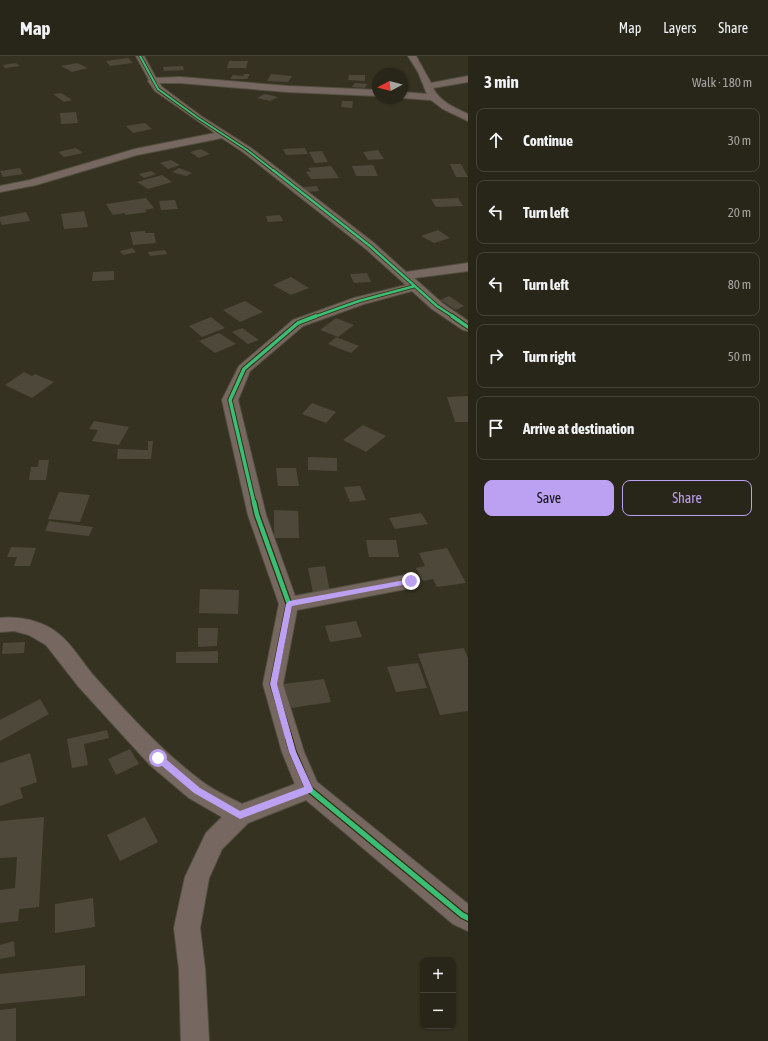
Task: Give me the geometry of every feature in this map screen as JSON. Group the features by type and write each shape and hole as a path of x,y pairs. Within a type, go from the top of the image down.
{"street":[{"path":"140,56 152,81 158,89 222,135 247,150 370,246 437,306 468,327"},
{"path":"412,56 422,72 433,97 446,107 468,118"},
{"path":"429,86 468,79"},
{"path":"152,81 180,80 288,89 372,93"},
{"path":"408,95 433,97"},
{"path":"0,189 52,178 135,152 222,135"},
{"path":"468,267 409,281 298,323 244,369 230,400 257,515 289,604 274,684 292,752 309,789 462,915 468,918"},
{"path":"289,604 411,581"},
{"path":"0,625 14,624 35,629 53,640 85,680 158,758 197,790 240,815"},
{"path":"195,1041 192,969 187,928 197,877 214,841 240,815 309,789"}],"building":[{"path":"128,58 133,63 110,66 106,61"},
{"path":"229,61 248,61 246,68 227,68"},
{"path":"16,63 20,66 5,68 3,65"},
{"path":"77,63 88,68 72,72 61,66"},
{"path":"183,66 184,70 164,71 163,67"},
{"path":"244,74 250,74 247,79 230,79 233,75 243,76"},
{"path":"271,74 292,76 288,82 267,81"},
{"path":"349,75 365,75 365,81 348,80"},
{"path":"355,83 367,84 365,88 352,87"},
{"path":"61,93 72,100 64,102 53,94"},
{"path":"265,94 278,97 270,101 257,98"},
{"path":"342,101 353,101 352,108 341,107"},
{"path":"76,112 78,123 61,124 60,113"},
{"path":"145,123 152,129 133,133 126,126"},
{"path":"76,148 83,153 64,157 58,152"},
{"path":"305,148 308,154 286,155 283,149"},
{"path":"201,149 210,154 199,158 190,152"},
{"path":"378,150 384,159 368,160 363,152"},
{"path":"322,151 328,162 315,163 309,152"},
{"path":"171,160 180,165 168,169 160,163"},
{"path":"450,164 461,164 468,177 456,177"},
{"path":"373,165 378,176 356,176 352,166"},
{"path":"331,166 339,178 311,179 306,172 311,171 308,168"},
{"path":"20,168 23,174 3,177 0,171"},
{"path":"179,168 192,173 186,176 172,172"},
{"path":"151,171 156,174 144,178 139,174"},
{"path":"162,175 172,182 148,189 137,182"},
{"path":"317,186 319,191 306,192 304,187"},
{"path":"146,198 154,208 145,210 147,212 113,215 106,204"},
{"path":"458,198 463,206 436,207 431,199"},
{"path":"175,200 178,209 161,210 159,201"},
{"path":"84,211 88,227 64,229 61,214"},
{"path":"26,212 30,221 2,225 0,217"},
{"path":"280,215 283,221 268,222 266,216"},
{"path":"438,230 450,238 434,243 421,236"},
{"path":"145,231 145,233 154,233 156,243 133,245 130,232"},
{"path":"132,248 136,252 123,255 120,251"},
{"path":"165,250 167,254 150,256 148,252"},
{"path":"114,271 114,280 92,281 93,272"},
{"path":"367,273 371,282 354,283 350,274"},
{"path":"291,277 309,288 291,295 273,285"},
{"path":"449,296 464,306 456,310 440,300"},
{"path":"245,301 263,312 240,322 223,310"},
{"path":"211,317 225,328 202,337 189,326"},
{"path":"336,318 354,325 338,337 320,330"},
{"path":"242,328 259,340 248,344 232,332"},
{"path":"219,333 236,344 215,353 199,341"},
{"path":"336,337 359,346 351,353 328,344"},
{"path":"24,372 32,376 35,374 54,382 32,398 5,385"},
{"path":"468,396 468,422 455,422 447,397"},
{"path":"312,403 336,412 326,423 302,414"},
{"path":"94,421 129,427 119,445 92,441 98,430 89,429"},
{"path":"363,425 386,436 366,452 343,440"},
{"path":"148,441 153,441 151,459 117,459 118,449 148,450"},
{"path":"308,457 337,458 337,471 308,470"},
{"path":"39,460 49,460 46,480 29,480 31,467 38,467"},
{"path":"276,468 296,468 299,486 278,486"},
{"path":"360,486 366,500 350,502 344,487"},
{"path":"59,492 90,495 80,522 48,519"},
{"path":"274,510 298,511 299,538 274,538"},
{"path":"421,513 428,524 395,529 389,518"},
{"path":"49,521 93,527 89,536 45,531"},
{"path":"366,540 396,540 399,557 369,557"},
{"path":"11,547 36,548 30,566 14,566 17,557 7,557"},
{"path":"447,548 466,583 437,587 433,579 423,581 416,568 425,566 419,553"},
{"path":"325,566 330,592 313,593 308,568"},
{"path":"200,589 239,590 238,614 199,613"},
{"path":"356,621 362,637 330,642 325,626"},
{"path":"198,628 218,628 217,646 198,647"},
{"path":"25,642 24,653 2,654 3,643"},
{"path":"464,648 468,658 468,711 440,715 418,654"},
{"path":"218,651 218,663 176,663 176,652"},
{"path":"418,663 427,688 396,692 387,667"},
{"path":"324,679 331,702 291,708 284,684"},
{"path":"40,699 49,714 0,741 0,720"},
{"path":"107,730 109,738 84,744 88,765 72,768 67,739"},
{"path":"130,749 139,764 116,775 108,759"},
{"path":"30,753 37,782 20,788 23,798 0,806 0,763"},
{"path":"44,817 39,907 19,909 18,921 0,923 0,890 15,888 17,857 0,858 0,821"},
{"path":"145,817 158,842 120,861 107,835"},
{"path":"93,898 95,927 55,933 55,904"},
{"path":"14,941 15,956 0,959 0,945"},
{"path":"85,965 85,996 0,1004 0,974"},
{"path":"16,1008 16,1041 0,1041 0,1010"}],"cycle path":[{"path":"140,56 158,89 198,118 247,150 370,246 437,306 468,327"},
{"path":"415,286 359,301 298,323 244,369 230,400 257,515 289,604 273,684 293,752 309,789 462,915 468,918"}],"route":[{"path":"158,758 197,790 240,815 309,789 292,752 274,684 289,604 411,581"}]}
